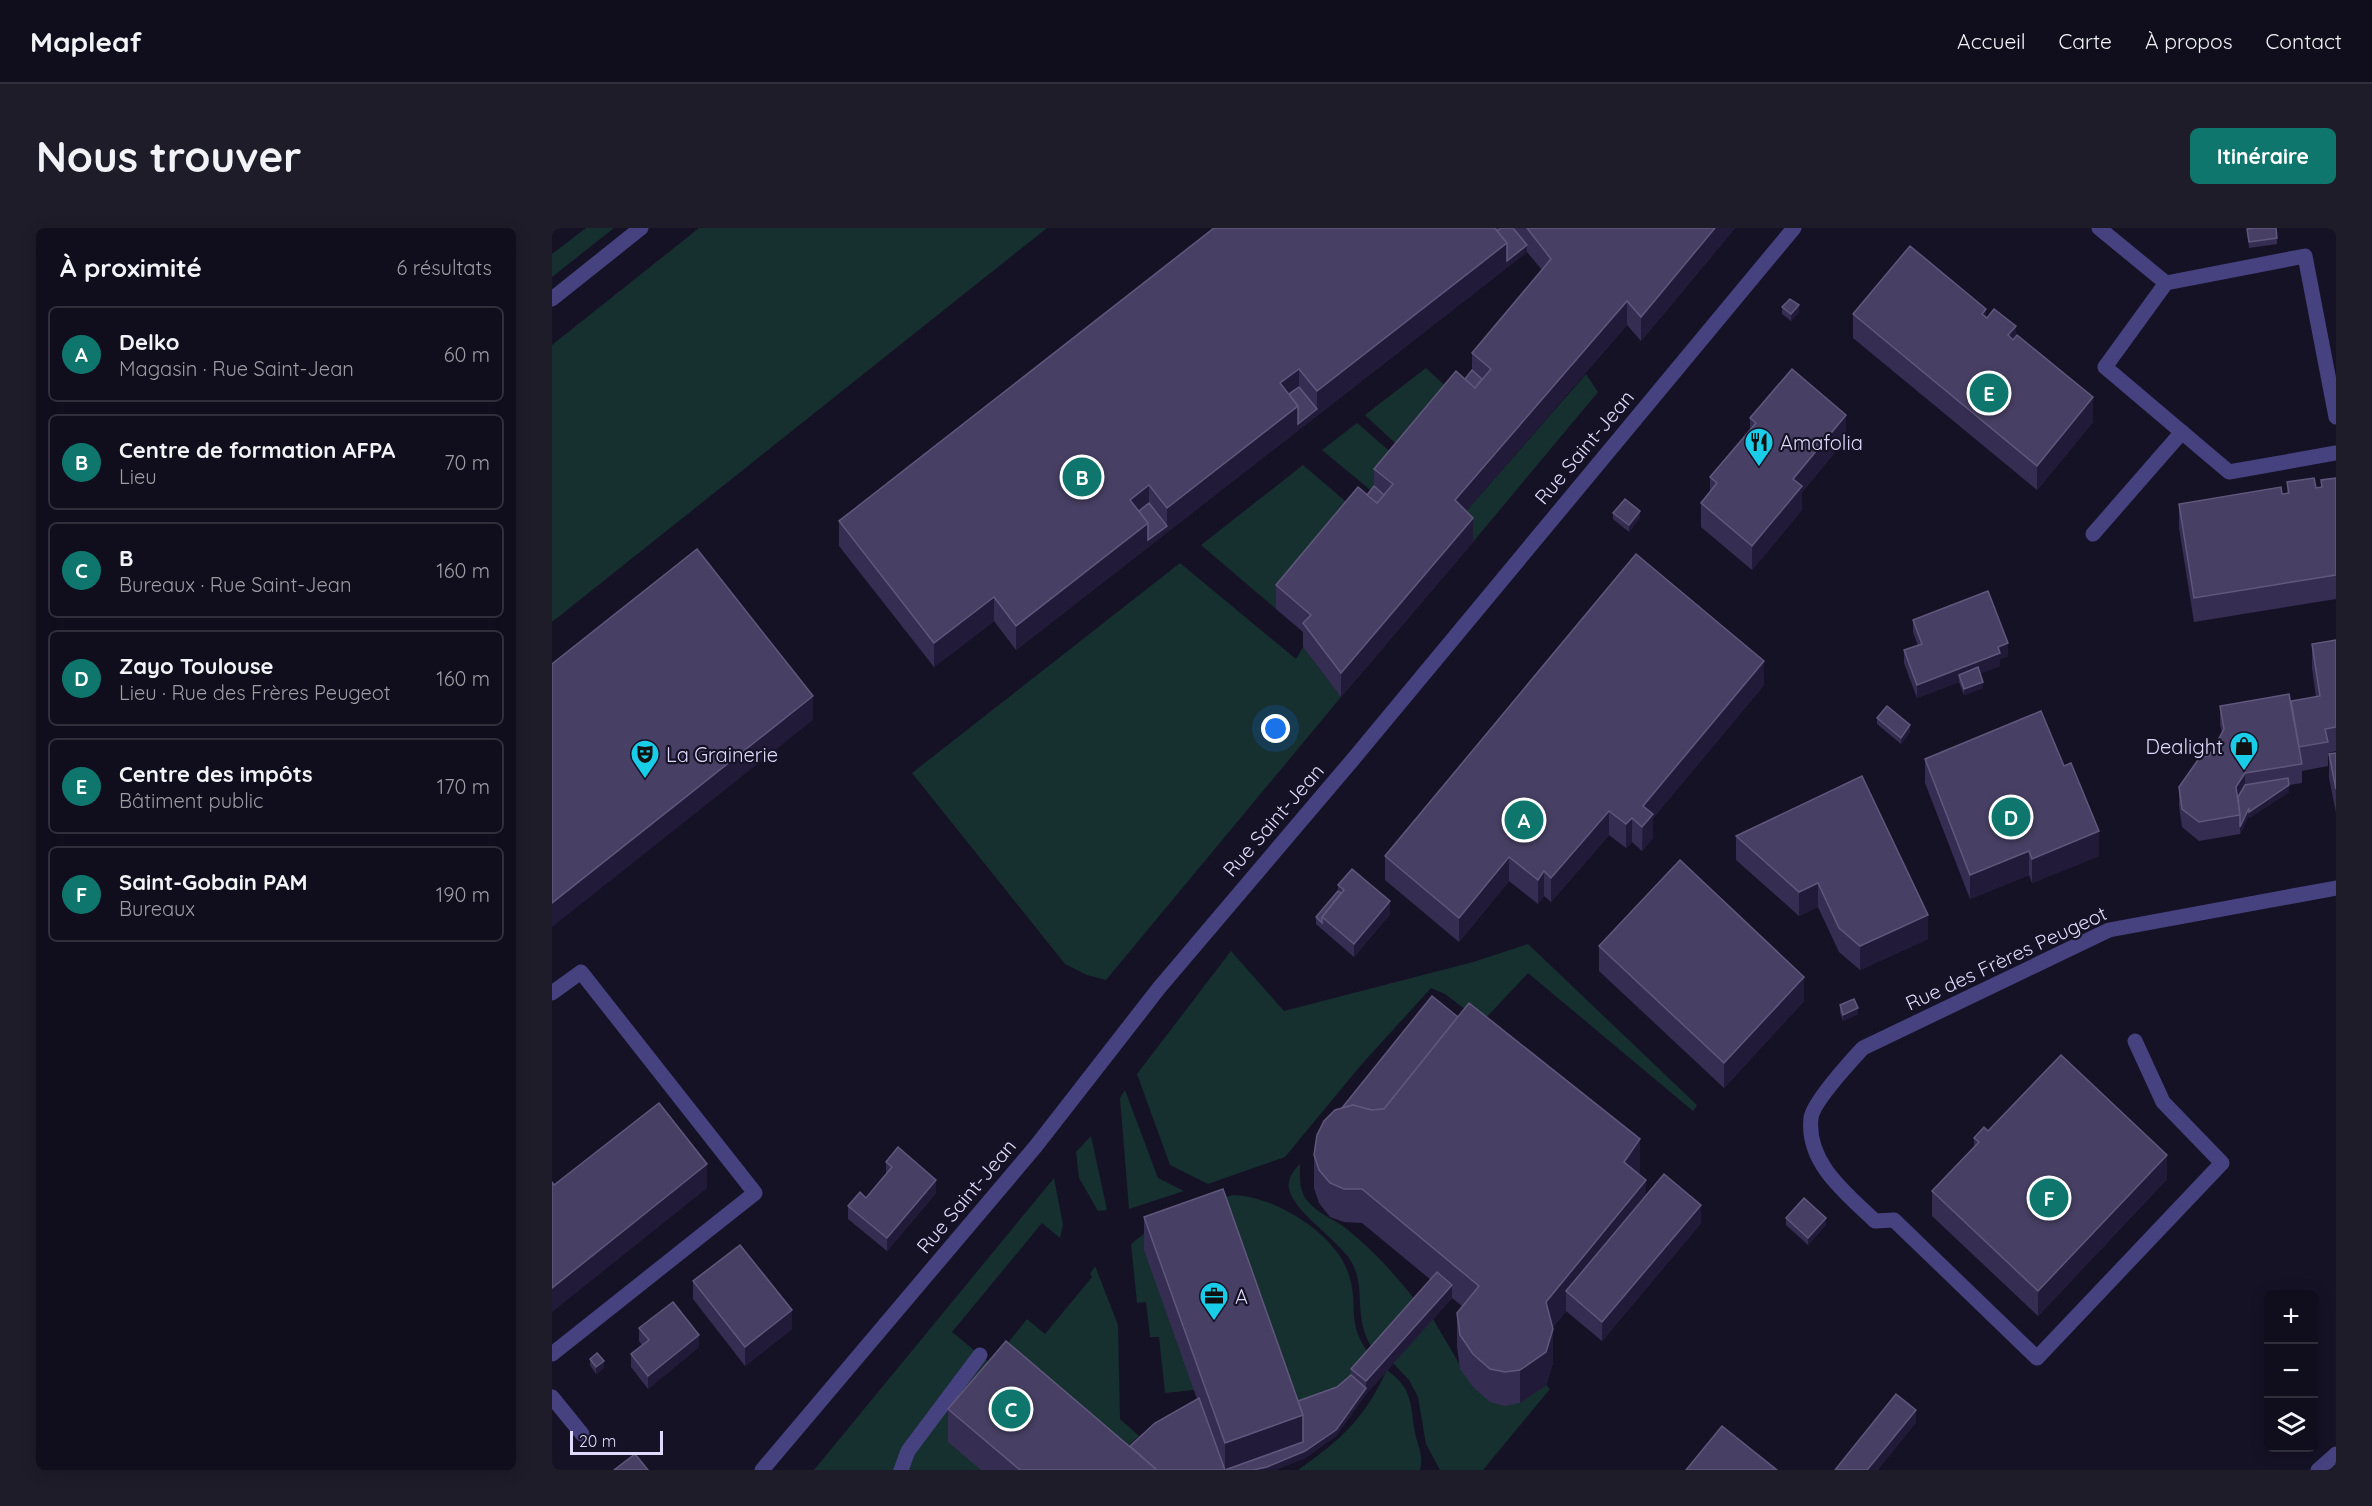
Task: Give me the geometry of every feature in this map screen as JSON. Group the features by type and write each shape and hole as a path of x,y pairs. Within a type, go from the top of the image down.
{"street":[{"path":"552,299 641,228"},
{"name":"Rue Saint-Jean","path":"762,1470 1036,1146 1159,988 1314,807 1794,228"},
{"path":"2099,228 2166,284"},
{"path":"2336,417 2305,256 2166,284 2105,367 2229,472 2336,453"},
{"path":"2093,534 2182,432"},
{"name":"Rue des Frères Peugeot","path":"2135,1041 2163,1102 2222,1163 2037,1358 1894,1220 1875,1221 1842,1190 1827,1172 1814,1146 1811,1116 1838,1075 1863,1048 2109,930 2336,888"},
{"path":"552,993 581,972 755,1193 552,1354"},
{"path":"901,1470 908,1451 980,1355"},
{"path":"552,1397 582,1434"},
{"name":"Rue Saint-Jean","path":"770,1470 788,1442"},
{"path":"2318,1470 2336,1454"}],"green space":[{"path":"586,228 614,228 552,277 552,254"},
{"path":"699,228 1047,228 552,622 552,345"},
{"path":"1426,368 1456,396 1407,454 1365,415"},
{"path":"1586,374 1598,392 1473,542 1455,524"},
{"path":"1357,423 1401,461 1374,493 1322,450"},
{"path":"1303,465 1358,512 1276,609 1201,545"},
{"path":"1180,563 1296,659 1303,647 1341,697 1106,980 1087,975 1065,964 912,773"},
{"path":"1528,944 1697,1105 1693,1111 1528,973 1482,1022 1445,994 1431,988 1361,1065 1285,1157 1208,1184 1170,1165 1137,1074 1231,951 1284,1011 1473,962"},
{"path":"1125,1090 1158,1178 1184,1191 1129,1209 1120,1098"},
{"path":"1091,1136 1107,1210 1098,1211 1079,1178 1076,1152"},
{"path":"1300,1164 1301,1188 1308,1202 1343,1226 1368,1248 1395,1275 1419,1305 1371,1346 1362,1323 1355,1269 1343,1250 1306,1215 1292,1197 1289,1181"},
{"path":"1054,1178 1063,1225 1060,1238 1042,1223 952,1332 991,1364 1027,1319 1045,1334 1092,1277 1090,1274 1095,1266 1118,1325 1120,1419 1139,1436 1109,1462 981,1470 814,1470"},
{"path":"1233,1195 1267,1202 1284,1210 1317,1231 1331,1245 1349,1275 1355,1325 1363,1345 1372,1358 1351,1382 1290,1411 1194,1390 1165,1393 1159,1337 1150,1337 1146,1302 1137,1303 1131,1244 1170,1213"},
{"path":"1433,1319 1473,1387 1520,1403 1546,1385 1550,1389 1483,1470 1440,1470 1426,1444 1418,1397 1409,1380 1393,1363"},
{"path":"1387,1370 1402,1384 1409,1398 1421,1456 1420,1470 1298,1470 1350,1427 1370,1402"}],"building":[{"path":"1214,228 1495,228 1507,243 1317,391 1299,369 1280,383 1298,406 1167,508 1149,485 1130,500 1148,523 1016,626 994,597 934,643 839,521"},
{"path":"1501,228 1513,228 1527,245 1507,261 1507,243 1497,231"},
{"path":"1527,228 1715,228 1641,317 1627,301 1455,500 1473,518 1341,673 1303,623 1311,615 1276,585 1358,487 1377,503 1393,484 1374,469 1456,371 1475,388 1491,369 1472,353 1551,259"},
{"path":"2276,228 2277,238 2249,242 2247,229"},
{"path":"1910,246 1986,309 1982,314 1987,318 1994,309 2016,326 2008,335 2013,340 2017,335 2093,397 2037,466 1853,314"},
{"path":"1790,299 1799,305 1791,314 1782,307"},
{"path":"1792,369 1846,415 1793,479 1802,486 1752,546 1701,503 1717,483 1710,477 1756,423 1750,418"},
{"path":"1472,370 1482,379 1475,388 1465,379"},
{"path":"1299,387 1317,409 1298,424 1298,406 1289,394"},
{"path":"2314,478 2316,488 2322,487 2321,480 2336,478 2336,575 2194,598 2179,504 2281,487 2282,494 2289,493 2287,482"},
{"path":"1374,486 1384,495 1377,503 1367,495"},
{"path":"1625,499 1640,511 1629,525 1613,513"},
{"path":"1149,503 1167,526 1148,540 1148,523 1139,511"},
{"name":"La Grainerie","path":"697,549 813,696 552,903 552,664"},
{"path":"1636,554 1764,661 1643,806 1653,814 1642,827 1632,818 1626,824 1609,811 1551,878 1544,871 1538,880 1509,857 1459,918 1385,856"},
{"path":"1988,591 2008,643 1998,647 2000,653 1917,685 1904,650 1922,644 1913,620"},
{"path":"2336,640 2336,727 2325,729 2328,742 2299,747 2291,701 2320,696 2312,644"},
{"path":"1978,667 1983,682 1964,689 1959,675"},
{"path":"2289,694 2302,764 2245,773 2236,787 2240,815 2199,822 2182,809 2179,787 2200,757 2209,756 2224,729 2220,706"},
{"path":"1887,706 1910,725 1901,738 1877,718"},
{"path":"2041,711 2064,766 2071,763 2099,831 2032,859 2029,851 1970,875 1925,759"},
{"path":"2336,753 2336,789 2329,754"},
{"path":"1862,776 1928,915 1860,946 1839,928 1818,883 1799,892 1736,836"},
{"path":"2288,778 2289,785 2249,812 2249,808 2240,827 2238,797 2245,785"},
{"path":"1680,860 1804,977 1724,1063 1599,946"},
{"path":"1352,869 1390,901 1354,944 1322,917 1344,890 1338,885"},
{"path":"1338,891 1341,893 1322,917 1322,923 1316,917"},
{"path":"1432,996 1458,1017 1384,1109 1371,1110 1353,1105 1342,1108"},
{"path":"1854,999 1858,1008 1843,1015 1840,1005"},
{"path":"1469,1003 1640,1139 1624,1162 1646,1180 1546,1302 1553,1329 1546,1352 1520,1370 1505,1372 1490,1369 1473,1354 1460,1335 1457,1313 1479,1286 1362,1189 1344,1189 1330,1183 1319,1170 1314,1155 1317,1135 1324,1121 1335,1110 1353,1105 1371,1110 1384,1109"},
{"path":"2061,1055 2167,1155 2038,1291 1932,1191 1979,1142 1974,1138 1984,1127 1988,1131"},
{"path":"659,1103 707,1164 552,1288 552,1182 554,1185"},
{"path":"898,1147 936,1180 887,1238 848,1206 860,1192 866,1198 892,1167 886,1162"},
{"path":"1664,1174 1701,1205 1602,1322 1566,1291"},
{"name":"A","path":"1223,1189 1303,1415 1225,1443 1144,1217"},
{"path":"1804,1198 1826,1218 1808,1238 1786,1218"},
{"path":"740,1245 792,1310 745,1347 693,1281"},
{"path":"1437,1272 1452,1285 1366,1381 1351,1369"},
{"path":"673,1302 699,1335 648,1376 631,1354 649,1340 639,1328"},
{"path":"1006,1341 1157,1470 1020,1470 948,1409"},
{"path":"597,1353 604,1361 596,1367 590,1359"},
{"path":"1351,1375 1366,1388 1336,1430 1305,1451 1267,1467 1253,1470 1225,1470 1303,1442 1303,1415 1298,1401 1337,1387"},
{"path":"1896,1394 1916,1410 1867,1470 1835,1470"},
{"path":"1199,1398 1225,1470 1157,1470 1130,1446 1155,1423"},
{"path":"1722,1426 1777,1470 1686,1470"},
{"path":"635,1454 648,1470 614,1470"}],"place":[{"name":"Centre des impôts","path":"1989,393"},
{"name":"Amafolia","path":"1759,468"},
{"name":"Centre de formation AFPA","path":"1082,477"},
{"name":"Dealight","path":"2244,772"},
{"name":"La Grainerie","path":"645,780"},
{"name":"Zayo Toulouse","path":"2011,817"},
{"name":"Delko","path":"1524,820"},
{"name":"Saint-Gobain PAM","path":"2049,1198"},
{"name":"A","path":"1214,1322"},
{"name":"B","path":"1011,1409"}]}
